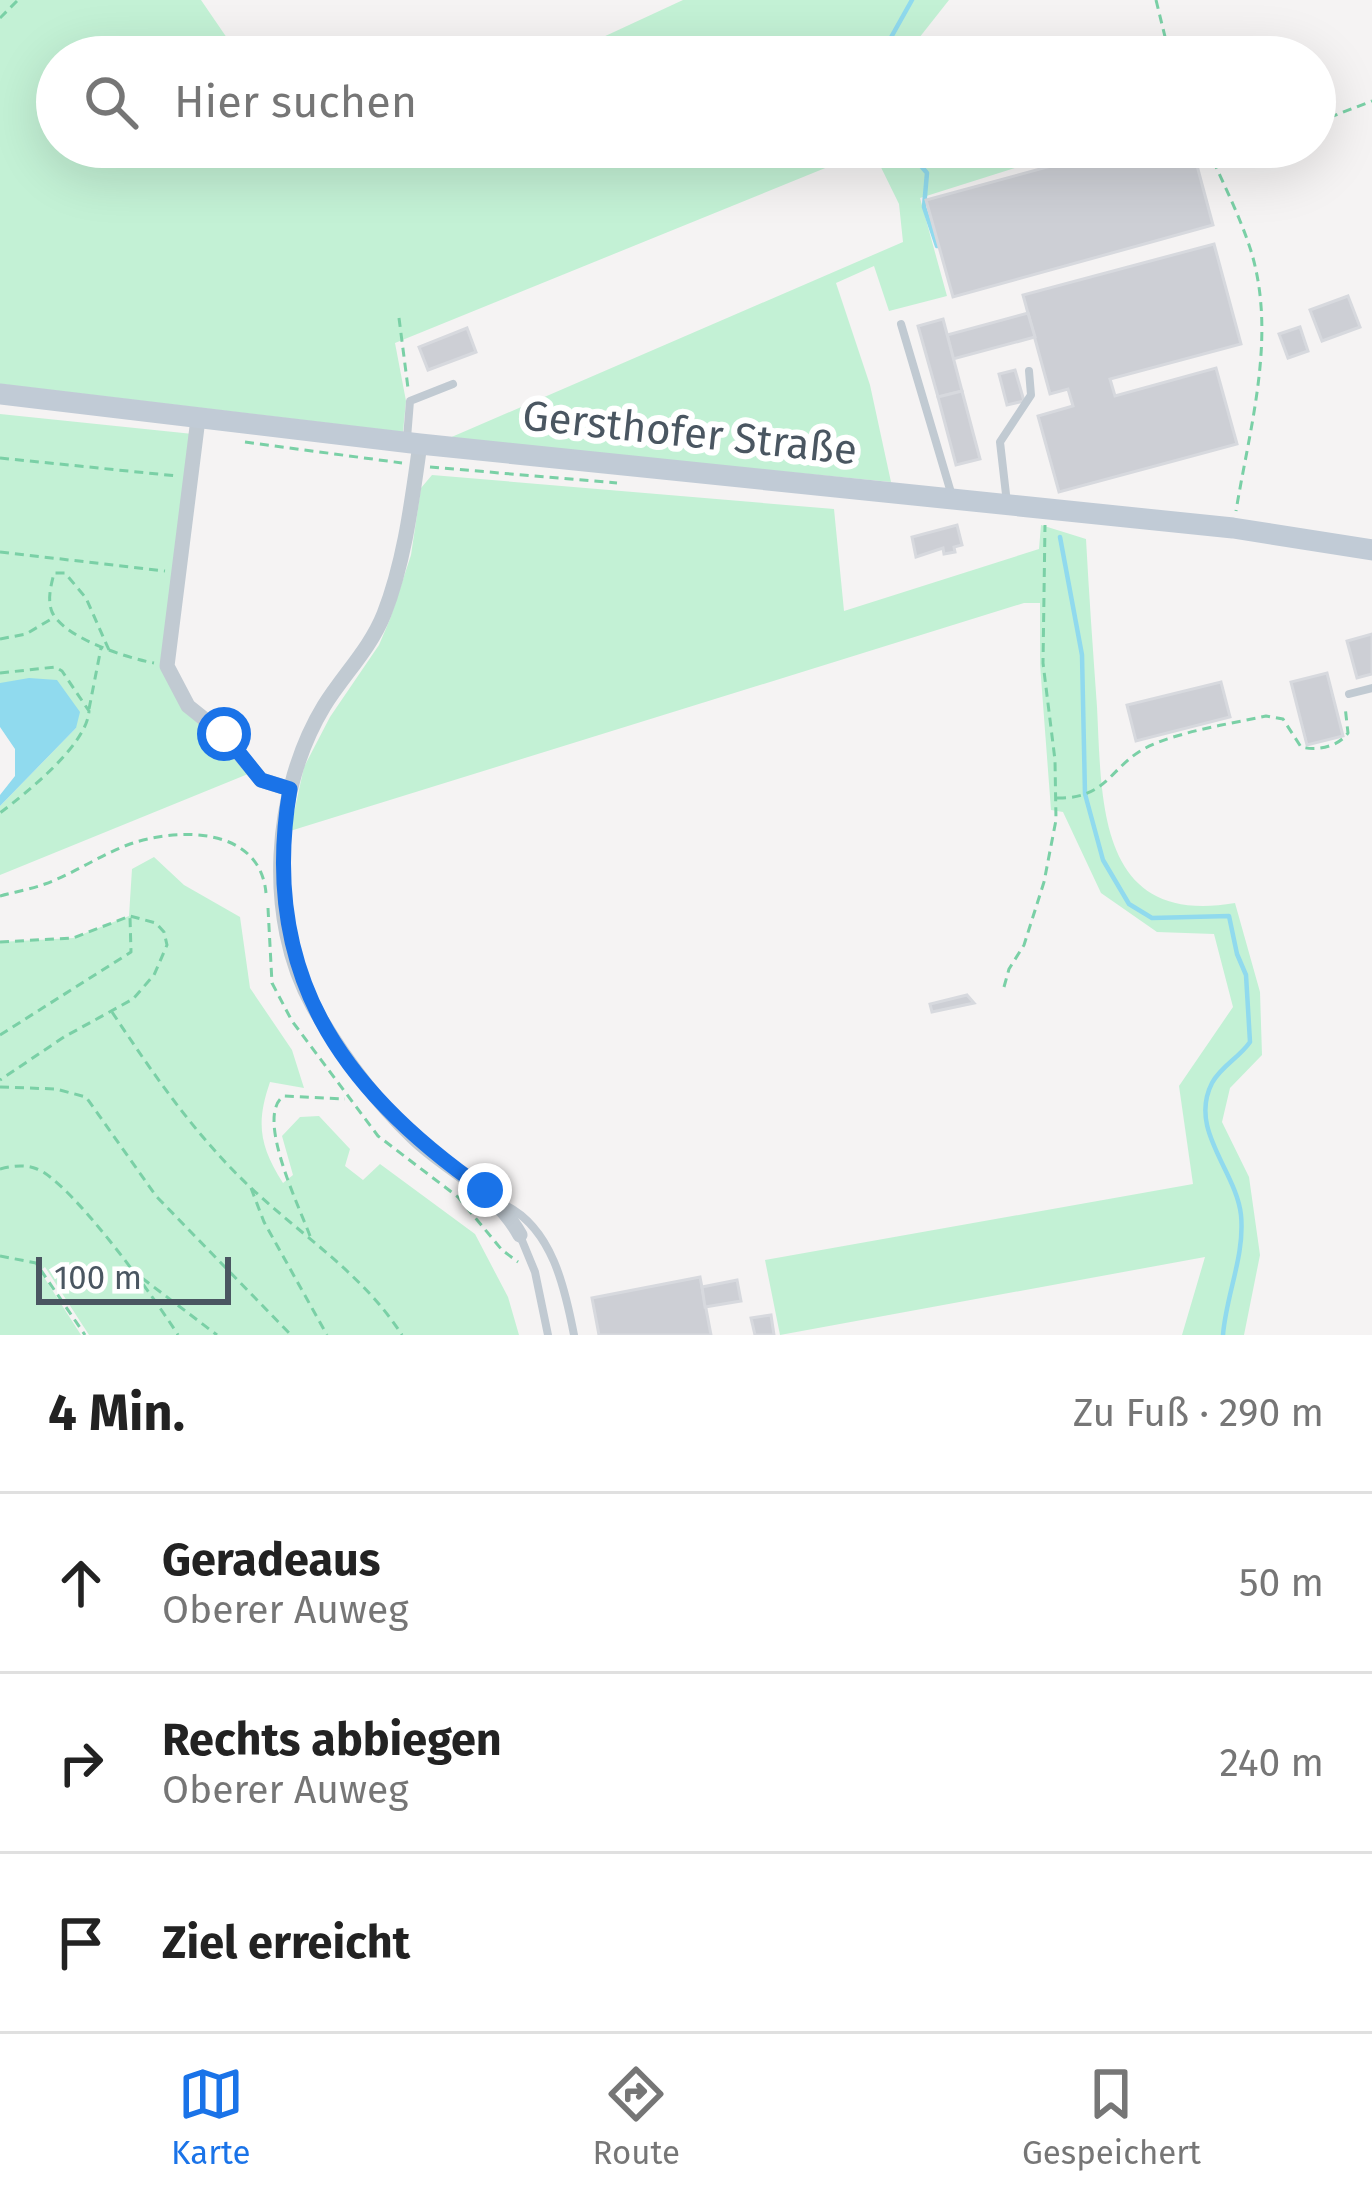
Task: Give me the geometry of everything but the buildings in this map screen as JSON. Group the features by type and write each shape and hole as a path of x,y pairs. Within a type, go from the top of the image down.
{"main road":[{"name":"Gersthofer Straße","path":"0,394 413,443 1047,507 1372,550"}],"street":[{"path":"198,418 167,666 188,706 224,734 261,780 290,789"},
{"path":"413,443 402,553 384,613 371,643 324,706 290,789 283,892 291,950 310,1002 355,1071 415,1138 498,1202 521,1236"}],"lane":[{"path":"902,324 952,498"},
{"path":"1007,503 1000,442 1031,395 1029,371"},
{"path":"413,443 410,401 453,384"},
{"path":"1349,694 1372,688"},
{"path":"498,1202 524,1218 550,1252 574,1335"},
{"path":"521,1236 536,1272 548,1335"}],"path":[{"path":"0,18 18,0"},
{"path":"1156,0 1165,36"},
{"path":"1336,115 1372,100"},
{"path":"1216,168 1251,249 1261,322 1261,370 1234,529"},
{"path":"399,318 410,401"},
{"path":"0,458 191,478"},
{"path":"1004,987 1024,945 1053,842 1055,760 1042,663 1047,507"},
{"path":"0,552 179,573"},
{"path":"54,617 50,590 54,573 59,571 86,598 109,650"},
{"path":"54,617 126,658 167,666"},
{"path":"0,639 26,634 54,617"},
{"path":"0,813 31,790 88,721 100,645"},
{"path":"0,673 55,667 89,711"},
{"path":"1055,799 1091,795 1141,750 1158,742 1266,716 1283,719 1301,747 1313,750 1342,741 1348,733 1344,701 1349,694"},
{"path":"0,896 47,883 114,850 151,838 222,838 254,857 266,884 269,966 275,995 347,1100 378,1136 458,1197 502,1250 536,1272"},
{"path":"0,942 73,938 130,916 156,923 167,945 154,975 133,999 64,1036 0,1080"},
{"path":"0,1035 131,952 130,916"},
{"path":"112,1012 191,1125 250,1187 365,1287 402,1335"},
{"path":"0,1087 56,1089 86,1097 156,1196 291,1335"},
{"path":"311,1238 278,1147 272,1112 284,1096 347,1100"},
{"path":"0,1168 23,1165 47,1175 137,1274 178,1335"},
{"path":"250,1187 264,1222 327,1335"},
{"path":"0,1256 36,1263 85,1335"},
{"path":"137,1274 214,1335"}],"green space":[{"path":"0,0 201,0 226,36 36,36 36,168 825,168 395,343 406,401 403,432 0,384"},
{"path":"683,0 949,0 921,36 605,36"},
{"path":"881,168 1015,168 920,198 947,296 889,311 874,266 836,283 870,385 891,482 447,439 903,242 899,204"},
{"path":"0,414 193,434 166,674 248,774 0,875 0,806 76,728 0,693"},
{"path":"432,475 834,509 844,611 1039,549 1041,525 1086,539 1101,781 1116,850 1132,877 1156,896 1190,905 1235,903 1260,992 1262,1055 1230,1088 1222,1122 1249,1177 1260,1255 1244,1335 1182,1335 1205,1257 780,1335 765,1260 1193,1184 1179,1086 1233,1007 1214,934 1157,932 1101,893 1063,812 1051,810 1040,603 1024,603 290,831 304,767 390,619 411,555 421,488"},
{"path":"154,857 184,885 240,917 250,988 292,1050 304,1088 270,1082 266,1097 262,1134 283,1183 293,1175 282,1136 300,1117 319,1116 350,1149 345,1166 363,1180 380,1164 475,1234 508,1297 519,1335 89,1335 45,1267 40,1271 81,1335 0,1335 0,942 73,938 129,916 132,869"}],"water":[{"path":"57,680 80,712 76,728 0,806 0,795 15,776 15,749 0,727 0,683"}],"waterway":[{"path":"892,36 912,0"},
{"path":"923,168 927,173 924,207 937,246"},
{"path":"1060,537 1082,655 1085,794 1103,860 1129,904 1152,918 1229,916 1246,975 1250,1042 1216,1077 1206,1100 1209,1134 1241,1215 1223,1335"}],"route":[{"path":"224,734 261,780 290,789 283,892 291,950 310,1002 355,1071 415,1138 485,1190"}]}
